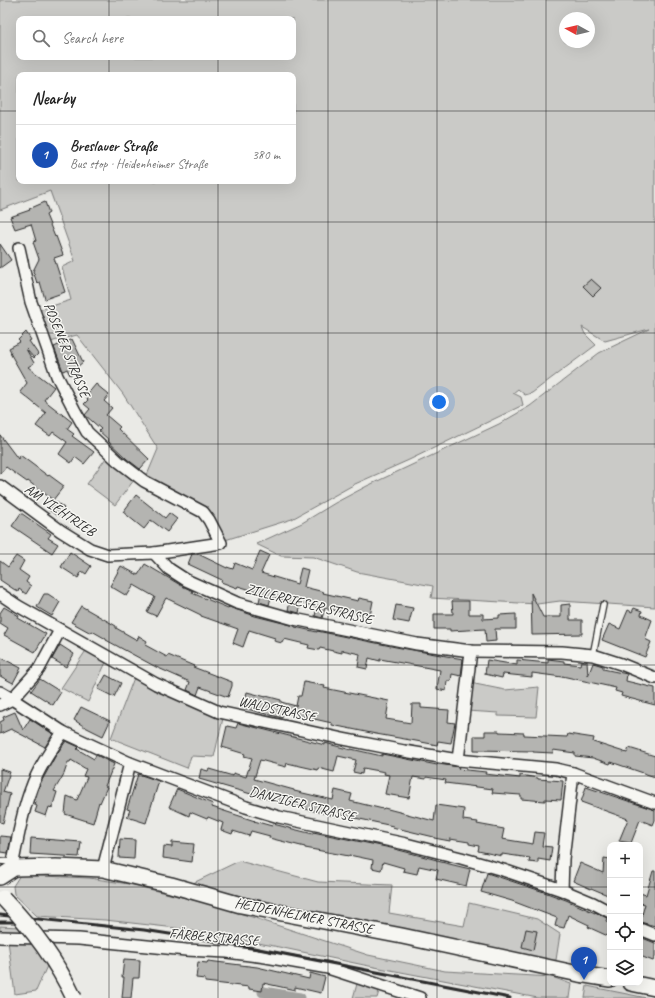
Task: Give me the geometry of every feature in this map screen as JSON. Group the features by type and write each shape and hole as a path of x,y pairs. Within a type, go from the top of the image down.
{"street":[{"name":"POSENER STRASSE","path":"19,248 31,302 57,376 87,432 118,461 144,481 203,512 221,543 154,553"},
{"name":"AM VIEHTRIEB","path":"0,486 61,531 90,549 108,555 154,553"},
{"name":"ZILLERRIESER STRASSE","path":"154,553 169,569 186,580 238,603 294,619 417,644 471,651 562,652 593,656 621,664 655,678"},
{"name":"WALDSTRASSE","path":"0,594 18,606 156,684 219,712 404,751 458,760 556,769 574,773 655,803"},
{"path":"0,705 12,699 39,669 60,630"},
{"path":"458,760 471,651"},
{"name":"DANZIGER STRASSE","path":"0,692 62,732 130,763 246,807 279,816 406,844 503,870 562,890 607,910"},
{"path":"0,877 14,865 23,814 31,789 42,765 62,732"},
{"path":"103,869 130,763"},
{"path":"562,890 563,859 574,773"},
{"name":"HEIDENHEIMER STRASSE","path":"14,865 103,869 171,885 241,905 402,936 579,974 607,979"},
{"path":"1,897 30,927 44,945 56,963 74,998"},
{"path":"643,930 655,935"},
{"name":"FÄRBERSTRASSE","path":"0,937 79,939 186,950 227,952 328,968 420,998"},
{"path":"643,985 653,986"}],"lane":[{"path":"593,656 603,605"},
{"path":"0,861 14,865"}],"shaded area":[{"path":"0,0 655,0 655,607 560,601 537,604 431,598 433,586 357,572 313,557 281,556 256,544 302,523 367,486 499,424 530,406 599,353 649,329 605,341 582,327 585,334 596,345 532,393 525,395 518,389 513,393 521,397 523,405 409,460 355,484 292,519 222,541 204,511 145,480 158,449 123,394 77,335 50,342 39,310 71,300 62,267 75,261 50,191 0,210"},
{"path":"106,458 134,480 115,505 87,484"},
{"path":"87,649 107,660 88,702 61,688"},
{"path":"135,675 224,714 214,757 191,756 187,768 111,738"},
{"path":"470,683 505,690 539,687 536,717 498,716 498,713 467,711"},
{"path":"239,861 318,882 392,885 389,913 464,926 469,903 537,919 560,934 556,960 549,961 307,912 191,884"},
{"path":"20,875 89,878 129,884 218,906 368,955 445,971 552,977 571,984 569,998 538,998 176,928 105,920 37,916 14,894 13,886"},
{"path":"0,926 19,927 36,947 47,966 36,991 15,994 8,941 0,934"},
{"path":"357,984 380,988 377,998 353,998"},
{"path":"587,986 647,998 585,998"}],"building":[{"path":"45,202 49,213 46,215 63,255 54,258 65,292 45,299 40,282 37,283 33,271 39,259 33,242 36,241 31,224 15,229 10,217 30,210 29,209"},
{"path":"0,244 11,260 0,268"},
{"path":"591,279 601,288 593,296 583,286"},
{"path":"26,332 31,340 29,341 38,354 34,358 26,349 34,363 28,367 54,387 44,400 72,422 67,429 74,434 72,436 94,452 84,464 75,457 71,463 59,454 67,442 53,432 50,436 36,426 46,413 20,392 27,383 10,353 9,348 20,342 18,340"},
{"path":"72,339 83,362 77,367 79,369 70,375 67,369 63,371 54,347"},
{"path":"96,384 109,395 104,401 112,408 106,415 120,427 118,429 149,459 140,469 108,441 109,440 99,431 101,429 85,415 90,409 84,404 88,400 85,397"},
{"path":"0,435 18,459 20,455 64,486 53,500 6,467 0,474"},
{"path":"136,495 165,518 169,513 177,519 167,532 151,520 144,529 123,512"},
{"path":"55,501 64,508 58,516 49,510"},
{"path":"21,513 51,534 48,538 58,544 52,553 12,526"},
{"path":"260,551 269,555 261,573 297,584 301,568 308,570 304,587 358,601 359,598 373,601 370,616 345,611 344,613 325,608 322,618 315,616 317,607 301,603 299,613 288,610 290,602 271,597 269,605 259,602 261,593 238,586 237,588 221,582 222,580 188,564 192,554 198,554 227,568 233,569 235,563 252,570"},
{"path":"70,552 91,566 86,574 82,571 78,578 61,567"},
{"path":"16,556 24,561 19,570 29,577 26,582 31,586 26,594 19,589 18,592 0,580 0,561 8,567"},
{"path":"145,564 193,591 192,593 228,608 229,607 255,616 317,632 463,659 461,676 452,674 451,681 447,681 446,691 437,689 440,670 369,658 367,669 358,667 360,654 342,650 342,653 320,648 319,650 308,648 309,645 284,639 282,643 274,641 275,638 249,630 243,647 233,643 238,629 201,616 166,598 156,616 147,612 155,597 134,585 127,596 110,586 121,566 138,575"},
{"path":"531,593 543,617 561,617 561,605 570,604 570,620 582,620 582,634 532,635"},
{"path":"44,594 48,594 60,602 52,616 37,607"},
{"path":"452,601 469,601 469,614 483,614 483,619 499,618 499,615 516,614 516,629 495,629 496,641 486,642 485,629 450,631 450,629 434,629 434,614 453,614"},
{"path":"396,605 413,608 409,623 393,620"},
{"path":"81,606 137,640 139,636 147,641 145,645 167,657 168,655 194,666 193,667 232,682 228,697 200,687 197,695 187,690 190,682 156,667 92,631 91,633 71,622"},
{"path":"4,607 19,616 18,618 46,634 35,652 4,635 8,628 0,623 0,613"},
{"path":"634,608 642,611 641,615 652,620 645,639 651,642 645,657 602,640 609,624 620,629 628,610 632,612"},
{"path":"60,645 74,654 66,667 52,659"},
{"path":"0,657 21,668 13,683 0,676"},
{"path":"548,659 580,665 581,661 587,661 588,676 593,663 603,666 603,669 627,674 626,681 655,688 655,705 621,696 622,693 615,691 616,688 562,676 532,673 532,677 503,674 502,678 485,674 487,660 517,665 517,660 548,663"},
{"path":"106,675 121,683 114,697 98,689"},
{"path":"40,679 61,692 53,705 31,691"},
{"path":"304,682 325,686 324,688 389,701 386,719 411,723 412,704 421,704 421,708 449,710 448,722 455,723 451,743 438,741 437,745 332,725 332,723 283,712 282,718 243,708 247,692 281,700 281,702 296,706 298,696 301,696"},
{"path":"81,707 110,721 103,736 74,720"},
{"path":"15,712 23,730 30,719 53,734 45,747 11,729 0,734 0,722 4,720 3,717"},
{"path":"238,723 325,745 325,743 382,756 382,754 437,765 459,767 458,769 486,772 485,774 520,778 520,775 538,779 563,781 561,800 545,799 545,801 521,799 521,795 492,793 493,789 445,783 446,780 413,777 409,798 385,794 389,775 384,774 385,772 363,768 362,774 353,772 356,760 338,756 334,772 287,763 286,767 260,760 254,779 294,791 333,800 335,790 352,794 350,801 434,821 436,805 464,809 463,820 478,822 477,824 504,829 502,839 533,844 535,832 544,833 542,846 552,847 550,861 538,859 538,863 529,862 530,858 502,854 502,856 478,851 479,846 469,844 469,842 434,838 392,827 393,826 336,814 335,816 289,805 199,779 201,769 208,771 209,769 233,776 233,773 246,777 252,758 244,756 245,754 222,747 227,726 236,728"},
{"path":"485,731 567,737 568,734 594,738 593,742 627,753 629,748 655,756 655,777 611,762 610,764 593,758 575,756 575,753 553,750 553,753 533,751 474,750 474,736 485,736"},
{"path":"66,741 79,747 77,749 94,759 96,755 114,764 105,786 107,787 100,803 99,802 93,823 65,814 67,796 77,800 87,777 83,776 86,769 71,760 68,762 64,774 54,791 57,792 52,808 49,807 46,816 35,812 37,806 35,805 35,800 40,784 56,755"},
{"path":"0,769 10,772 3,792 10,794 3,823 0,822"},
{"path":"138,774 159,781 146,823 127,817 130,810 127,809"},
{"path":"586,787 655,810 655,820 653,825 640,820 631,842 619,841 628,819 581,802"},
{"path":"177,789 213,804 212,807 272,826 273,824 313,834 313,832 391,848 470,869 466,886 436,879 438,870 419,866 417,874 403,871 404,868 383,862 381,870 372,868 373,860 305,848 269,838 270,836 251,831 249,836 233,831 232,834 221,830 223,823 208,817 207,819 190,812 189,816 169,807"},
{"path":"0,836 11,837 8,853 0,852"},
{"path":"31,838 81,842 79,857 30,854"},
{"path":"120,839 135,840 134,859 119,858"},
{"path":"172,842 194,844 192,862 163,858 164,846 172,847"},
{"path":"604,858 607,858 607,895 573,881 580,863 603,873"},
{"path":"653,871 655,871 655,926 643,923 643,911 645,904 643,904 643,894 646,895"},
{"path":"487,873 544,892 607,918 607,936 588,927 589,925 568,915 564,928 555,926 557,918 512,901 481,892"},
{"path":"526,929 537,931 533,950 522,947"},
{"path":"643,938 655,943 655,957 653,961 643,957"},
{"path":"124,959 140,960 139,978 133,978 131,998 122,998"},
{"path":"208,961 257,967 309,979 310,973 325,977 321,993 295,987 295,990 263,983 262,991 249,989 249,987 205,982 205,979 196,978 198,962 207,963"}],"waterway":[{"path":"263,992 300,998"}],"railway":[{"path":"0,915 144,930 233,944 510,998"},
{"path":"0,922 16,922"}],"place":[{"name":"Breslauer Straße","path":"584,980"}]}
